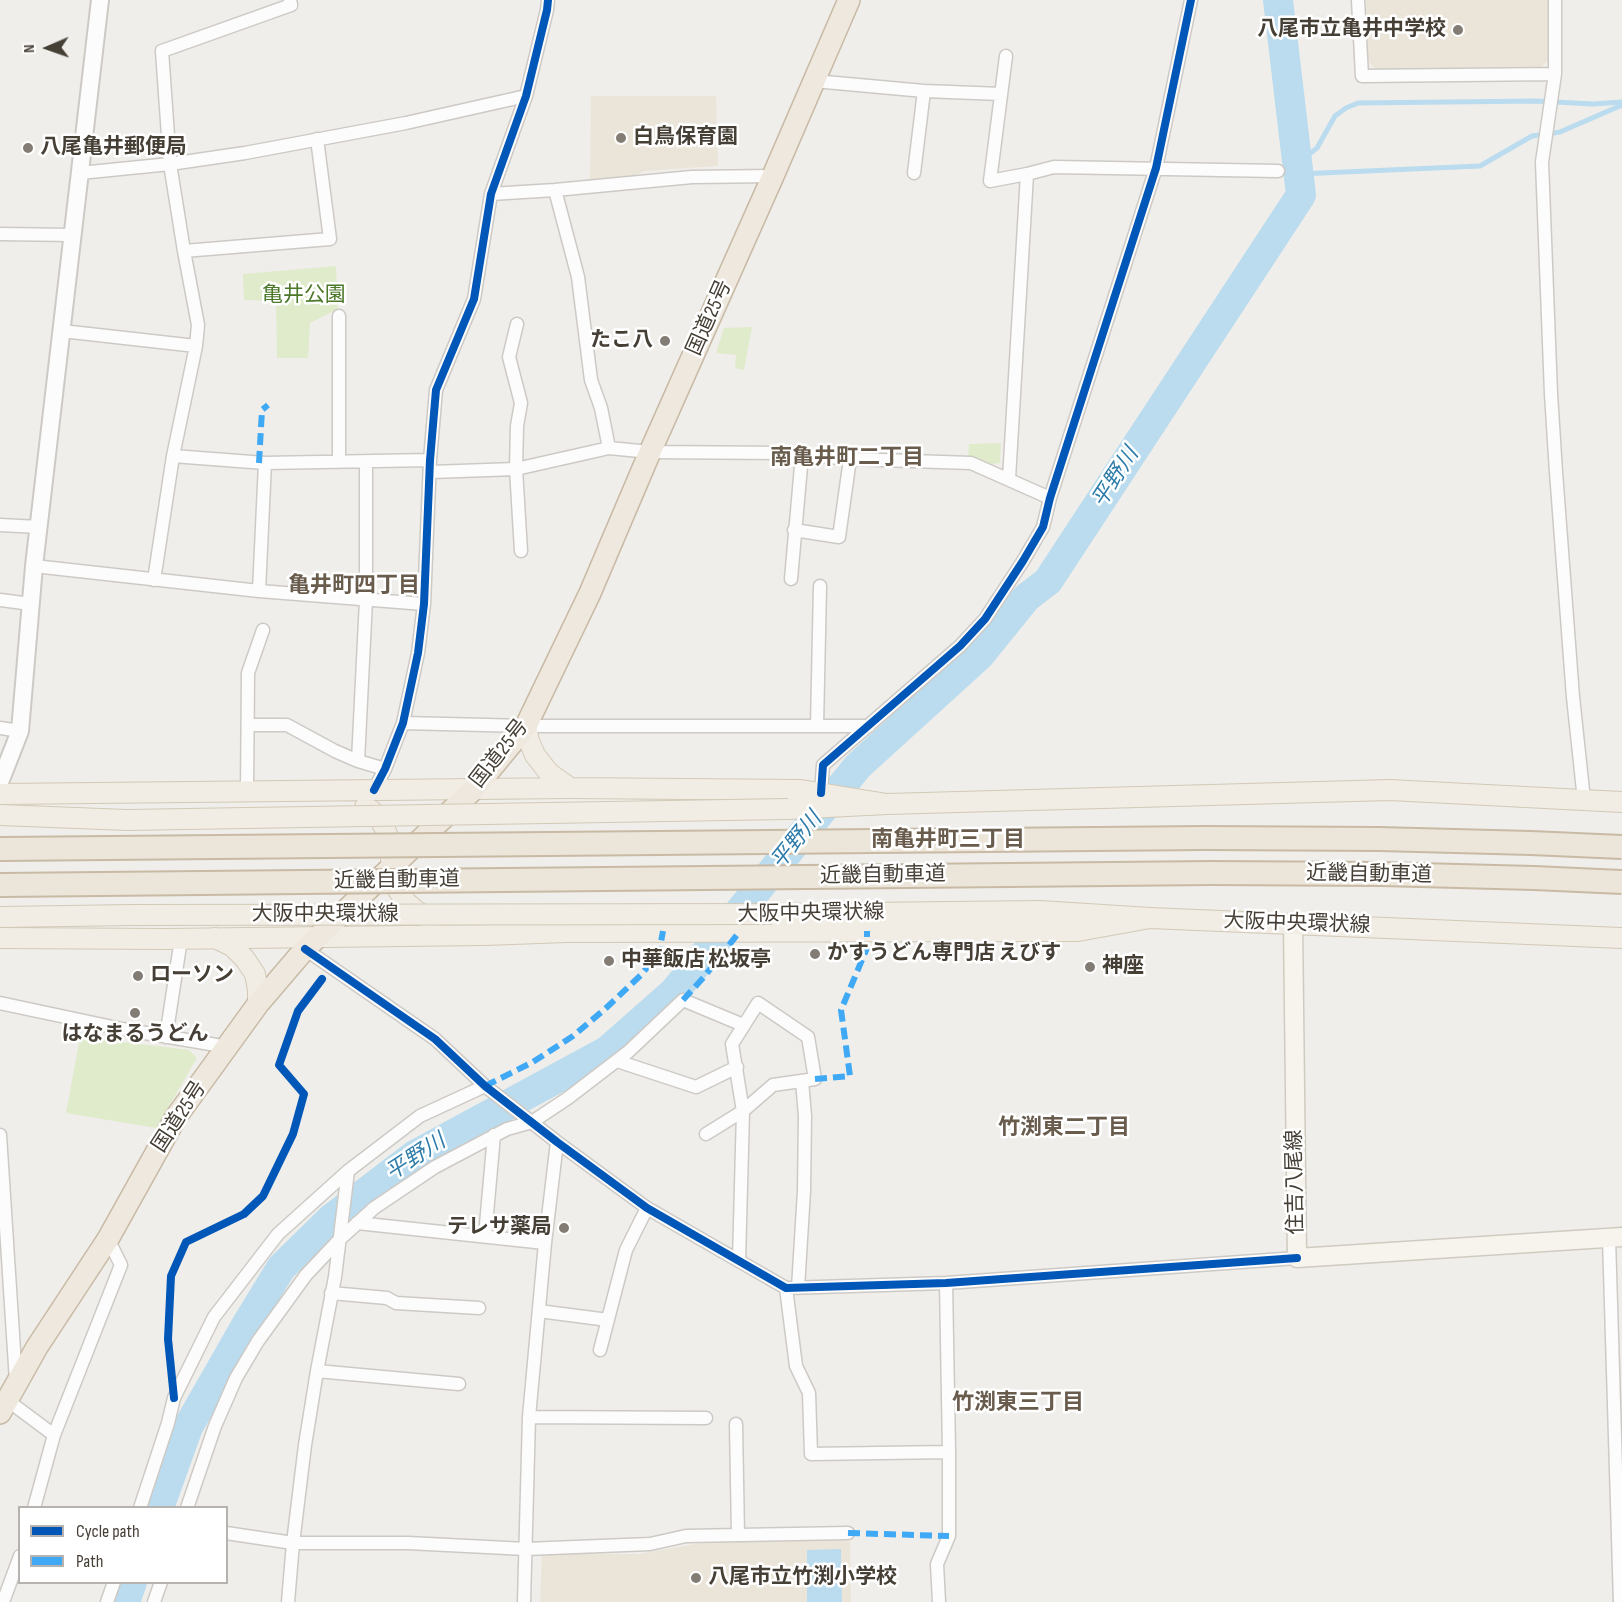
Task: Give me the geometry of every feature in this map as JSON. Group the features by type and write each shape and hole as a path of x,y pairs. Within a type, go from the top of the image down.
{"highway":[{"name":"国道25号","path":"8,1399 37,1347 108,1239 176,1118 258,1004 311,943 474,789 526,726 590,593 849,0"},
{"name":"近畿自動車道","path":"0,849 1205,838 1379,839 1622,847"},
{"name":"近畿自動車道","path":"0,885 1211,873 1511,877 1622,882"}],"main road":[{"path":"526,726 535,755 549,773 570,788"},
{"path":"0,794 570,788 801,790 887,804"},
{"path":"0,815 127,820 788,809 887,804 1390,790 1622,802"},
{"path":"280,792 297,808 364,807 372,811 380,819 389,839 393,878 406,902 426,917 442,921 471,920 485,935"},
{"name":"大阪中央環状線","path":"0,917 1040,911 1150,918 1622,938"},
{"path":"0,938 215,938 311,943 567,932 1078,931 1150,918"},
{"name":"住吉八尾線","path":"1293,923 1297,1258 1615,1238"},
{"path":"215,938 232,946 255,974 258,1004"}],"street":[{"path":"0,782 20,731 34,566 100,0"},
{"path":"154,580 173,456 196,346 198,325 170,164 162,51 291,5 290,0"},
{"path":"375,790 402,723 418,653 424,604 436,390 474,299 490,194 526,96 548,0"},
{"path":"821,793 823,765 960,645 985,619 1043,527 1050,498 1156,168 1191,0"},
{"path":"1358,0 1362,76 1555,74"},
{"path":"1555,0 1555,74 1542,162 1551,394 1573,697 1584,800"},
{"path":"1006,56 990,181 1054,167 1278,171"},
{"path":"814,81 924,91 1001,94"},
{"path":"914,173 924,91"},
{"path":"80,173 170,164 245,153 406,123 526,96"},
{"path":"184,250 330,239 317,139"},
{"path":"1009,479 1027,174"},
{"path":"490,194 692,177 773,176"},
{"path":"555,190 578,277 591,380 601,408 609,448"},
{"path":"0,234 73,235"},
{"path":"339,316 339,462"},
{"path":"517,324 509,357 521,403 517,426 516,470 521,551"},
{"path":"62,331 196,346"},
{"path":"173,456 265,463 366,462 516,470 609,448 650,453 802,455 971,464 1050,498"},
{"path":"791,579 802,455"},
{"path":"794,530 839,537 850,459"},
{"path":"358,761 366,600 366,462"},
{"path":"259,591 265,463"},
{"path":"0,525 39,527"},
{"path":"34,566 259,591 424,604"},
{"path":"817,726 820,586"},
{"path":"0,600 31,604"},
{"path":"248,792 248,673 263,630"},
{"path":"402,723 526,726 869,726"},
{"path":"248,725 287,725 335,751 385,769"},
{"path":"0,728 20,731"},
{"path":"166,1037 181,939"},
{"path":"311,943 435,1039 485,1086 647,1208 739,1261 792,1288 946,1282 1297,1258"},
{"path":"188,1506 215,1426 236,1378 258,1341 306,1275 340,1236 374,1208 435,1167 494,1135 532,1122 568,1098 617,1062 683,1000 743,1025"},
{"path":"0,1003 122,1029 228,1047"},
{"path":"706,1134 743,1111 773,1085 815,1079 807,1037 758,1003 732,1044 743,1111 739,1261"},
{"path":"617,1062 696,1087 737,1067"},
{"path":"802,1081 805,1116 804,1191 792,1288 796,1366 808,1393 812,1454 949,1452"},
{"path":"141,1506 174,1398 214,1317 278,1234 348,1171 420,1116 485,1086"},
{"path":"0,1135 8,1399 54,1435"},
{"path":"485,1236 494,1135"},
{"path":"524,1602 530,1417 545,1243 557,1142"},
{"path":"288,1602 305,1445 340,1236 348,1171"},
{"path":"600,1350 626,1250 647,1208"},
{"path":"357,1223 545,1243"},
{"path":"1615,1238 1620,1602"},
{"path":"35,1506 54,1435 121,1265 108,1239"},
{"path":"939,1602 937,1564 949,1536 946,1282"},
{"path":"331,1293 387,1298 396,1303 479,1308"},
{"path":"539,1311 608,1320"},
{"path":"317,1371 459,1384"},
{"path":"530,1417 706,1418"},
{"path":"736,1424 738,1535"},
{"path":"228,1533 293,1543 408,1543 526,1549 650,1544 686,1536 848,1533"},
{"path":"3,1602 18,1562"},
{"path":"107,1602 113,1584"},
{"path":"154,1602 160,1584"}],"shaded area":[{"name":"八尾市立亀井中学校","path":"1366,0 1549,0 1548,60 1539,70 1377,70 1368,61"},
{"path":"591,96 716,96 718,166 645,171 627,178 590,182"},
{"name":"八尾市立竹渕小学校","path":"840,1540 850,1542 851,1602 540,1602 542,1554 639,1554 706,1542"}],"green space":[{"name":"亀井公園","path":"336,266 338,309 310,323 308,358 277,358 276,301 244,300 243,274"},
{"path":"752,327 744,370 735,368 736,355 716,353 724,328"},
{"path":"1001,443 1000,463 991,464 968,457 969,444"},
{"path":"80,1037 189,1050 197,1058 156,1128 66,1113"}],"water":[{"path":"841,1549 842,1602 807,1602 807,1550"}],"waterway":[{"name":"平野川","path":"160,1506 188,1427 281,1268 331,1219 415,1155 607,1051 674,992 858,766 979,656 1026,598 1048,581 1301,195 1278,0"},
{"path":"1298,163 1317,148 1335,116 1358,103 1536,101 1593,104 1622,102"},
{"path":"1299,174 1480,166 1532,136 1560,132 1622,105"},
{"name":"平野川","path":"125,1602 131,1584"}],"marked path":[{"path":"259,463 262,410 268,405"},
{"path":"485,1086 533,1062 573,1036 605,1009 641,975 659,953 663,931"},
{"path":"683,1000 740,931"},
{"path":"815,1079 850,1076 841,1010 867,948 867,931"},
{"path":"848,1533 949,1536"}],"cycle path":[{"path":"374,790 403,723 418,653 424,604 430,460 436,390 474,299 491,194 526,96 548,0"},
{"path":"821,793 823,765 960,646 985,619 1043,527 1050,498 1156,168 1191,0"},
{"path":"305,949 435,1039 485,1086 647,1208 786,1288 946,1283 1297,1258"},
{"path":"174,1398 168,1339 171,1276 186,1242 244,1214 263,1196 293,1134 304,1094 279,1065 298,1011 322,979"}],"place":[{"name":"八尾市立亀井中学校","path":"1458,30"},
{"name":"白鳥保育園","path":"621,138"},
{"name":"八尾亀井郵便局","path":"28,148"},
{"name":"たこ八","path":"665,341"},
{"name":"かすうどん専門店 えびす","path":"815,954"},
{"name":"中華飯店 松坂亭","path":"609,961"},
{"name":"神座","path":"1090,967"},
{"name":"ローソン","path":"138,976"},
{"name":"はなまるうどん","path":"135,1013"},
{"name":"テレサ薬局","path":"564,1228"},
{"name":"八尾市立竹渕小学校","path":"696,1578"}],"district":[{"name":"南亀井町二丁目","path":"847,458"},
{"name":"亀井町四丁目","path":"354,586"},
{"name":"南亀井町三丁目","path":"948,840"},
{"name":"竹渕東二丁目","path":"1064,1128"},
{"name":"竹渕東三丁目","path":"1018,1403"}]}
